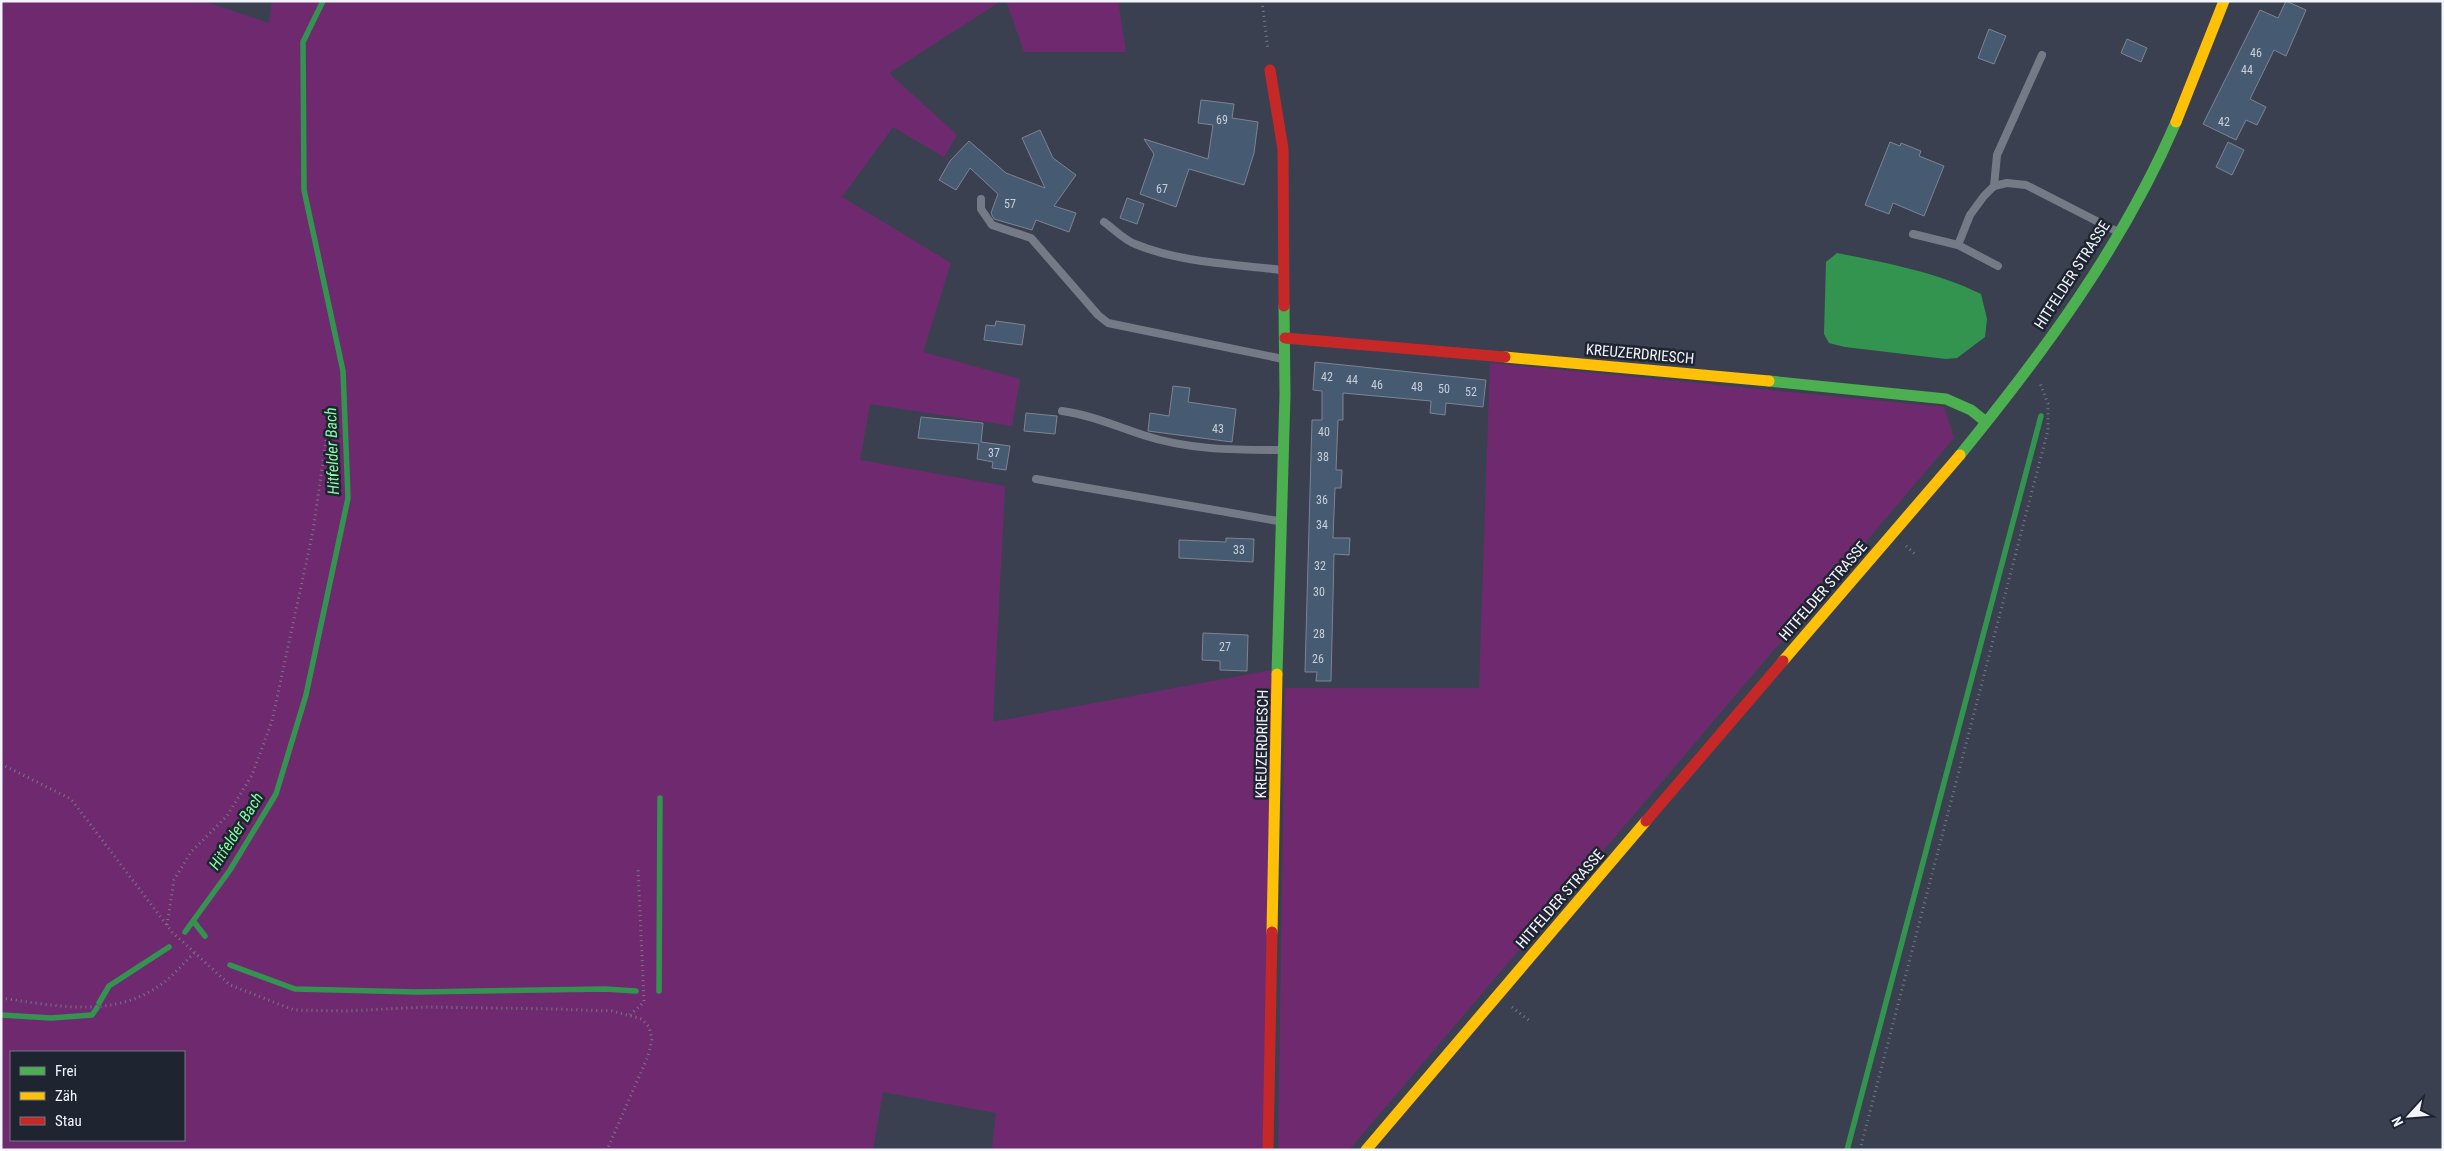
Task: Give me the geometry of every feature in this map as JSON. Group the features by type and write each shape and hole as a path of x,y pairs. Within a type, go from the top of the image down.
{"street":[{"name":"HITFELDER STRASSE","path":"1366,1150 1986,422 2069,311 2120,232 2146,186 2192,86 2224,1"},
{"name":"KREUZERDRIESCH","path":"1268,1150 1280,521 1285,360 1283,149 1270,70"},
{"name":"KREUZERDRIESCH","path":"1285,338 1770,381 1946,399 1972,410 1986,422"}],"lane":[{"path":"1994,186 1997,155 2042,54"},
{"path":"1958,245 1970,215 1994,186 2007,182 2026,185 2120,232"},
{"path":"981,199 981,209 992,224 1031,238 1098,315 1108,323 1285,360"},
{"path":"1104,222 1134,244 1165,253 1200,260 1284,270"},
{"path":"1913,234 1958,245 1998,266"},
{"path":"1062,411 1083,414 1144,435 1209,450 1283,450"},
{"path":"1036,479 1280,521"}],"path":[{"path":"1262,1 1270,70"},
{"path":"1860,1150 2048,430 2048,404 2039,379"},
{"path":"167,926 174,880 191,852 227,816 252,775 272,721 313,531 329,420"},
{"path":"1,764 71,799 167,926 194,953 230,984 294,1010 345,1011 427,1007 552,1009 612,1011 642,1019 649,1027 652,1039 645,1064 607,1150"},
{"path":"630,1016 644,1002 638,868"},
{"path":"1,998 80,1009 110,1007 139,998 166,980 194,953"}],"shaded area":[{"path":"1,1 203,1 269,23 272,1 1001,1 889,73 957,135 944,157 893,127 842,197 951,263 923,352 1020,379 1012,426 870,404 860,460 1005,486 993,722 1272,670 1263,1150 992,1150 996,1113 883,1092 873,1150 1,1150"},
{"path":"1006,1 1118,1 1126,52 1024,52"},
{"path":"1837,253 1929,274 1981,294 1987,319 1985,337 1957,358 1946,359 1845,347 1829,343 1824,334 1826,262"},
{"path":"1490,363 1944,407 1954,438 1349,1150 1278,1150 1285,688 1479,688"}],"building":[{"path":"2286,1 2306,10 2286,56 2274,50 2250,99 2266,107 2257,125 2246,120 2236,140 2203,124 2260,10 2278,18"},
{"path":"1989,29 2006,36 1994,64 1978,58"},
{"path":"2127,39 2147,48 2141,62 2121,53"},
{"path":"1201,100 1234,104 1232,118 1258,122 1254,153 1244,185 1189,169 1176,207 1140,194 1154,154 1144,139 1208,159 1213,125 1198,123"},
{"path":"1040,130 1053,158 1076,175 1054,206 1076,213 1069,232 1036,220 1032,230 994,219 991,213 998,194 970,168 956,190 939,180 950,161 969,141 1006,173 1045,188 1022,138"},
{"path":"1890,142 1900,146 1901,143 1921,151 1919,156 1944,166 1924,216 1893,203 1889,214 1865,205"},
{"path":"2228,142 2244,150 2232,175 2216,167"},
{"path":"1127,198 1144,204 1137,224 1120,218"},
{"path":"996,321 1025,325 1022,345 984,340 986,325 995,326"},
{"path":"1315,362 1486,380 1483,407 1446,403 1445,415 1430,413 1431,401 1343,393 1343,420 1338,420 1336,470 1342,470 1341,488 1335,488 1333,538 1350,538 1349,555 1334,554 1331,681 1316,681 1317,672 1305,672 1312,420 1322,420 1322,391 1313,390"},
{"path":"1173,386 1190,388 1188,402 1236,409 1232,442 1148,431 1150,413 1169,416"},
{"path":"1026,413 1057,416 1055,434 1024,431"},
{"path":"921,417 983,423 981,442 1010,446 1006,470 992,468 993,462 977,459 979,444 918,438"},
{"path":"1226,538 1254,539 1253,562 1179,558 1179,540 1226,542"},
{"path":"1203,633 1248,635 1247,671 1220,670 1220,661 1202,660"}],"waterway":[{"name":"Hitfelder Bach","path":"185,932 230,870 276,794 306,695 348,498 343,371 304,190 303,42 323,1"},
{"path":"1847,1150 2041,416"},
{"path":"659,991 660,798"},
{"path":"194,922 205,936"},
{"name":"Hitfelder Bach","path":"99,1003 109,986 169,947"},
{"path":"230,965 295,989 417,992 605,989 636,991"},
{"name":"Hitfelder Bach","path":"1,1015 51,1018 92,1015 97,1008"}],"traffic: fast":[{"path":"1960,455 2022,377 2080,296 2132,211 2176,122"},
{"path":"1277,674 1285,395 1284,306"},
{"path":"1769,381 1946,399 1971,410 1986,422"}],"traffic: slow":[{"path":"2176,122 2224,1"},
{"path":"1505,357 1769,381"},
{"path":"1783,661 1960,455"},
{"path":"1272,932 1277,674"},
{"path":"1366,1150 1646,821"}],"traffic: jam":[{"path":"1270,70 1283,149 1284,306"},
{"path":"1285,338 1505,357"},
{"path":"1646,821 1783,661"},
{"path":"1268,1150 1272,932"}]}
